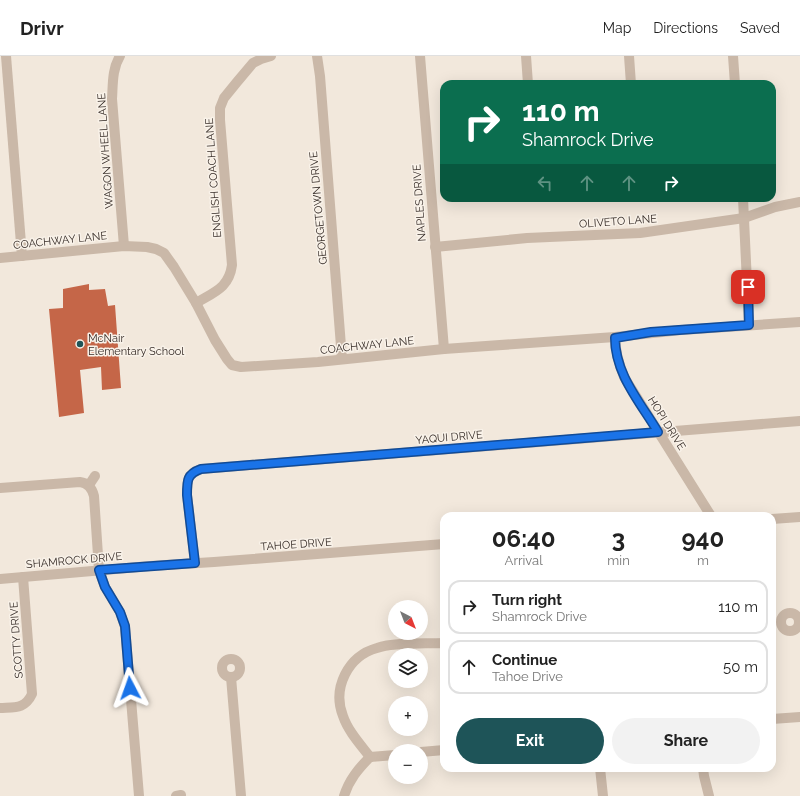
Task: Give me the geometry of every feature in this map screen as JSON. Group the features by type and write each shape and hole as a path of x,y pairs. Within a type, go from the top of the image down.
{"street":[{"path":"6,56 22,256"},
{"name":"WAGON WHEEL LANE","path":"120,56 112,79 112,98 124,246"},
{"name":"ENGLISH COACH LANE","path":"196,303 222,288 227,282 231,273 232,265 220,108 224,98 253,63 261,58 272,56"},
{"name":"GEORGETOWN DRIVE","path":"317,56 320,76 342,359"},
{"name":"NAPLES DRIVE","path":"420,56 444,349"},
{"path":"526,56 528,80"},
{"path":"629,56 631,80"},
{"path":"733,56 735,80"},
{"path":"743,202 749,325"},
{"name":"OLIVETO LANE","path":"435,247 527,238 640,233 744,218 775,207 800,202"},
{"name":"COACHWAY LANE","path":"0,258 124,246 146,246 164,254 196,303 215,340 232,365 241,367 267,366 444,349 615,338 651,332 800,322"},
{"name":"HOPI DRIVE","path":"615,338 615,349 618,363 624,377 708,512"},
{"name":"YAQUI DRIVE","path":"195,563 187,484 189,476 193,472 201,469 800,421"},
{"path":"89,485 95,476"},
{"path":"0,488 80,482 89,485 91,489 94,496 99,570 105,587 120,612 125,626 139,796"},
{"path":"776,519 800,517"},
{"name":"TAHOE DRIVE","path":"150,566 440,544"},
{"name":"SHAMROCK DRIVE","path":"0,579 150,566"},
{"name":"SCOTTY DRIVE","path":"0,708 32,705 23,577"},
{"path":"370,757 351,732 343,717 340,706 339,694 344,677 352,662 367,651 377,648 387,646 440,643"},
{"path":"232,677 241,796"},
{"path":"776,719 800,717"},
{"path":"428,751 440,750"},
{"path":"344,796 352,777 370,757 388,756"},
{"path":"600,772 602,796"},
{"path":"704,772 709,796"}],"building":[{"path":"89,284 89,290 105,289 108,306 115,305 121,388 102,390 101,367 80,370 84,413 59,417 49,309 63,308 63,289"}],"place":[{"name":"McNair Elementary School","path":"80,344"}],"route":[{"path":"130,688 125,626 120,612 105,587 99,570 195,563 187,495 189,476 193,472 201,469 658,432 624,377 618,363 615,349 615,338 651,332 727,328 749,325 748,287"}]}
